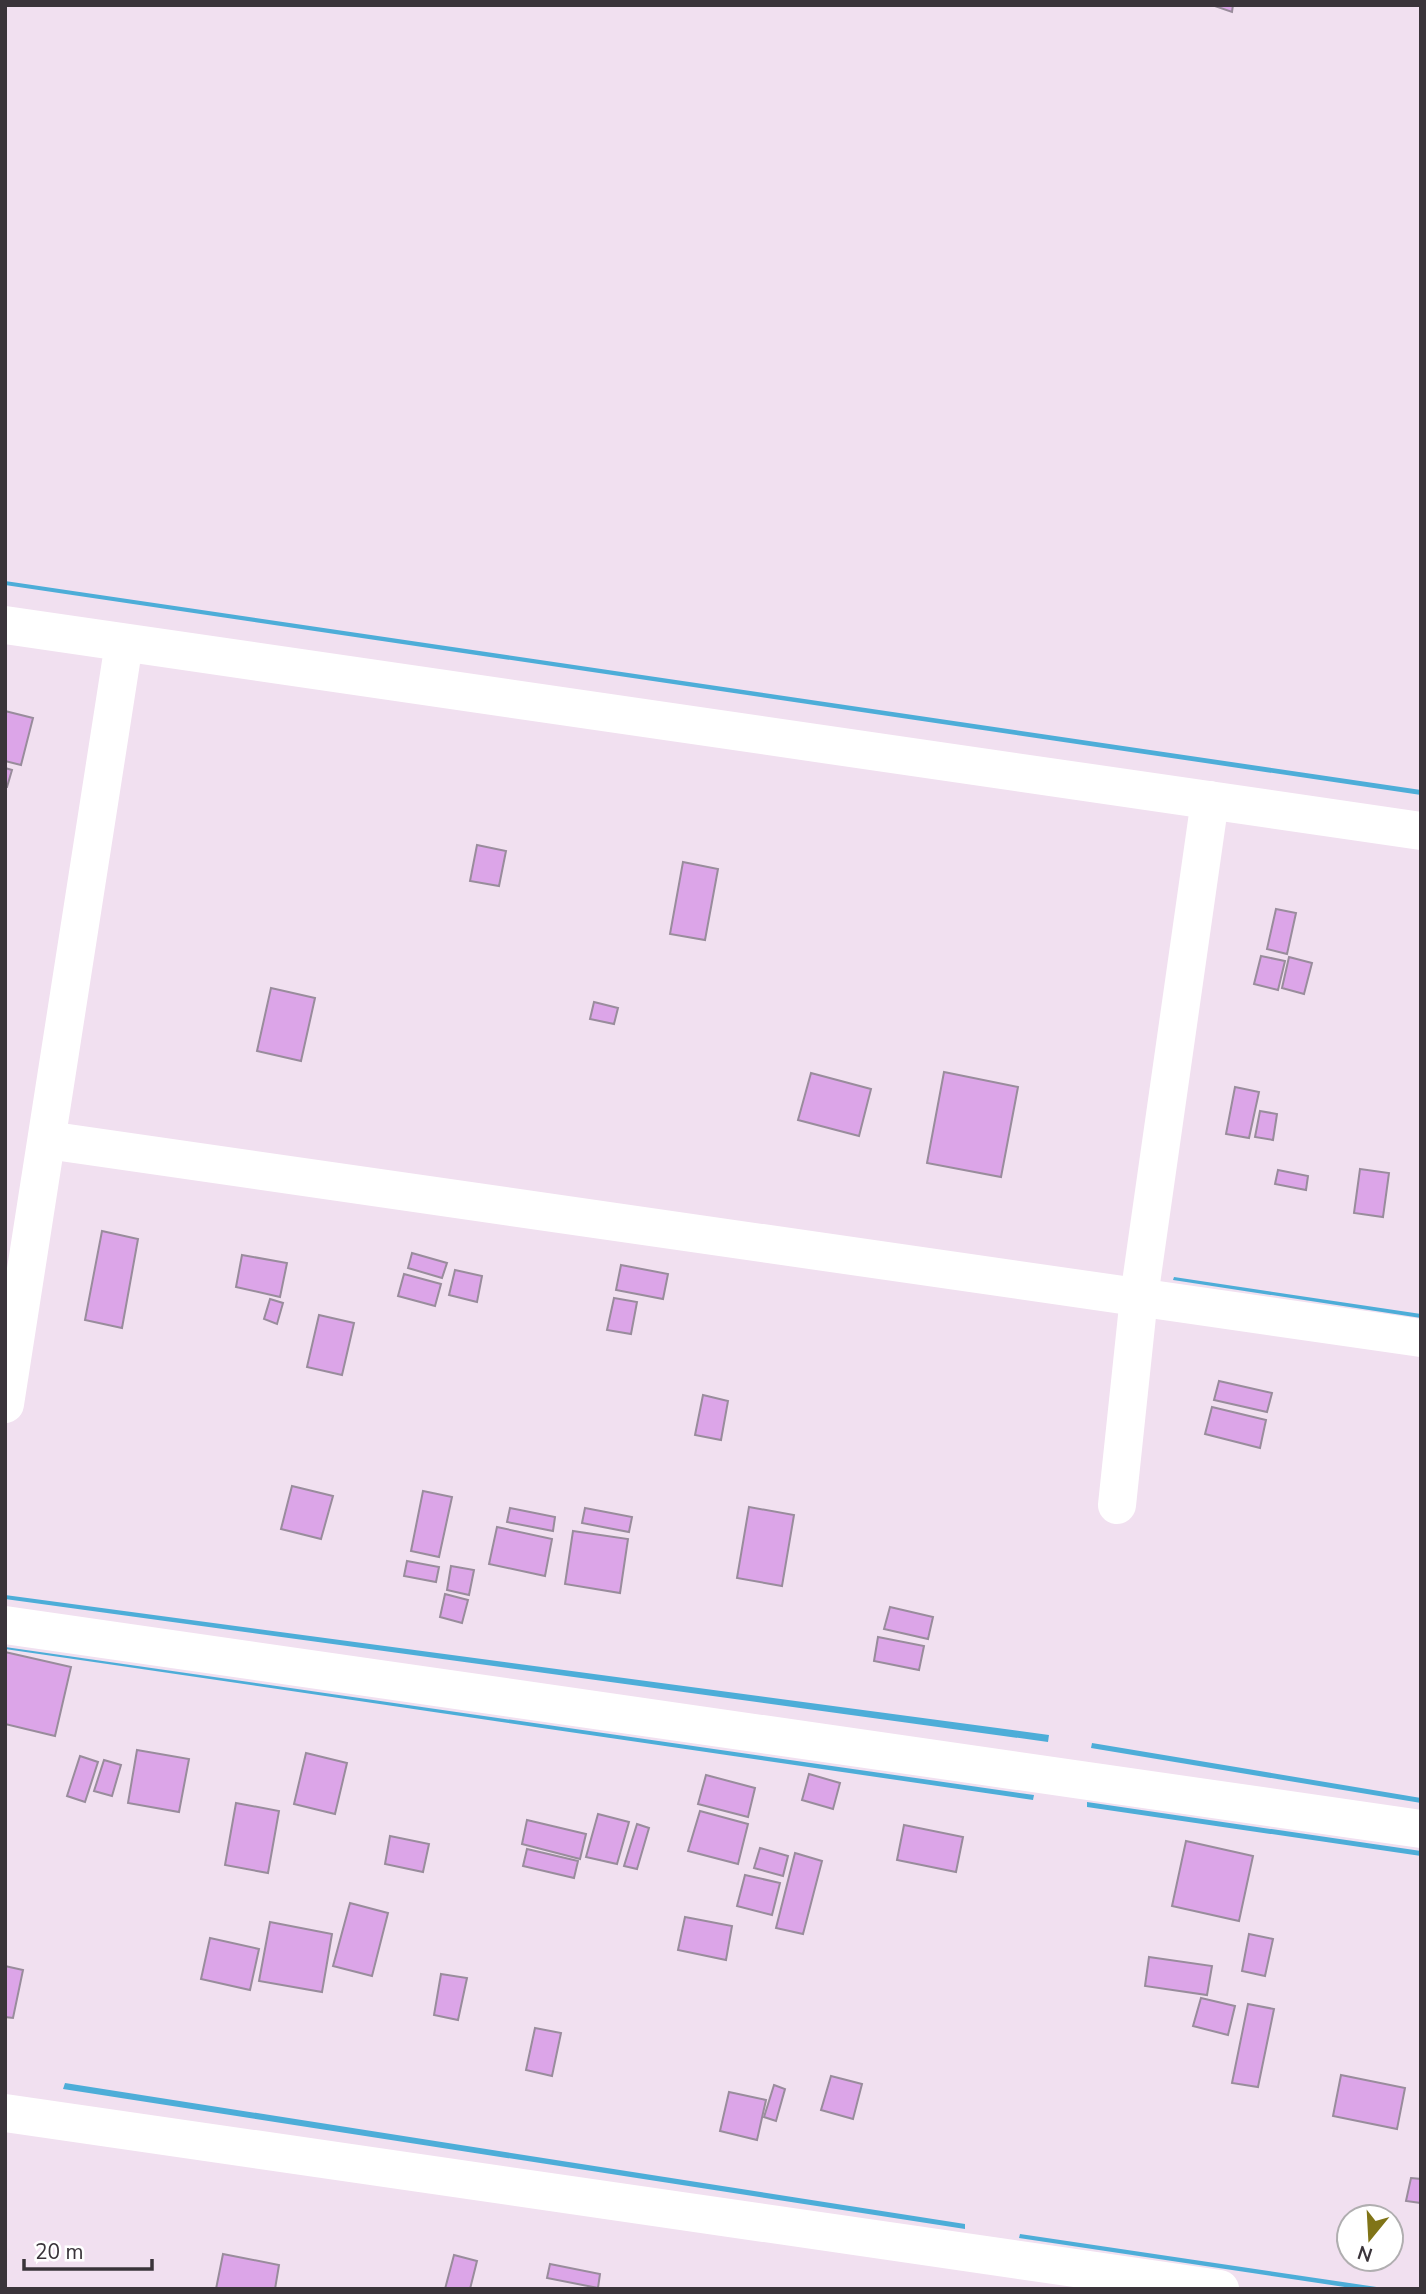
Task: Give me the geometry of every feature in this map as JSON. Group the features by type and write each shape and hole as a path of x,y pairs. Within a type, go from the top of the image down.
{"street":[{"path":"5,625 1421,831"},
{"path":"5,1404 124,643"},
{"path":"1116,1505 1139,1297 1210,800"},
{"path":"47,1140 1421,1338"},
{"path":"5,1625 1421,1829"},
{"path":"5,2113 1220,2289"}],"water":[{"path":"5,581 1421,790 1421,795 5,585"},
{"path":"1174,1277 1421,1314 1421,1318 1173,1280"},
{"path":"5,1595 1049,1735 1048,1742 5,1599"},
{"path":"5,1647 1034,1795 1033,1800"},
{"path":"1092,1743 1421,1798 1421,1803 1091,1748"},
{"path":"1087,1802 1421,1851 1421,1856 1087,1807"},
{"path":"65,2083 965,2224 965,2229 63,2089"},
{"path":"1020,2234 1390,2289 1358,2289 1019,2238"}],"building":[{"path":"1212,5 1233,5 1232,12"},
{"path":"5,711 33,718 21,765 5,761"},
{"path":"5,768 12,770 7,787 5,787"},
{"path":"477,845 506,851 499,886 470,881"},
{"path":"683,862 718,869 705,940 670,934"},
{"path":"1276,909 1296,913 1287,954 1267,949"},
{"path":"1261,956 1285,961 1278,990 1254,984"},
{"path":"1289,957 1312,963 1304,994 1282,988"},
{"path":"271,988 315,998 301,1061 257,1051"},
{"path":"594,1002 618,1008 614,1024 590,1019"},
{"path":"944,1072 1018,1087 1001,1177 927,1163"},
{"path":"811,1073 871,1089 859,1136 798,1120"},
{"path":"1235,1087 1259,1092 1249,1138 1226,1134"},
{"path":"1260,1111 1277,1114 1273,1140 1255,1137"},
{"path":"1360,1169 1389,1173 1383,1217 1354,1213"},
{"path":"1278,1170 1308,1176 1306,1190 1275,1184"},
{"path":"102,1231 138,1239 122,1328 85,1320"},
{"path":"412,1253 447,1263 442,1278 408,1268"},
{"path":"242,1255 287,1263 280,1297 236,1287"},
{"path":"621,1265 668,1274 663,1299 616,1290"},
{"path":"455,1270 482,1276 477,1302 449,1295"},
{"path":"404,1274 441,1284 435,1306 398,1296"},
{"path":"614,1298 637,1302 631,1334 607,1330"},
{"path":"270,1299 283,1303 277,1324 264,1319"},
{"path":"319,1315 354,1323 342,1375 307,1367"},
{"path":"1219,1381 1272,1393 1267,1412 1214,1400"},
{"path":"703,1395 728,1401 721,1440 695,1435"},
{"path":"1212,1407 1266,1420 1260,1448 1205,1434"},
{"path":"292,1486 333,1496 321,1539 281,1529"},
{"path":"423,1491 452,1497 439,1557 411,1551"},
{"path":"749,1507 794,1515 782,1586 737,1578"},
{"path":"510,1508 555,1517 553,1531 507,1522"},
{"path":"585,1508 632,1517 629,1532 582,1523"},
{"path":"497,1527 552,1539 545,1576 489,1564"},
{"path":"573,1531 628,1539 620,1593 565,1584"},
{"path":"407,1561 439,1567 436,1582 404,1576"},
{"path":"451,1566 474,1570 469,1595 447,1590"},
{"path":"445,1594 468,1600 462,1623 440,1617"},
{"path":"890,1607 933,1617 928,1639 884,1629"},
{"path":"878,1637 924,1646 919,1670 874,1661"},
{"path":"5,1652 71,1667 55,1736 5,1724"},
{"path":"137,1750 189,1759 179,1812 128,1803"},
{"path":"306,1753 347,1763 335,1814 294,1804"},
{"path":"80,1756 98,1762 85,1802 67,1796"},
{"path":"104,1760 121,1765 112,1796 94,1791"},
{"path":"809,1774 840,1783 833,1809 802,1800"},
{"path":"706,1775 755,1788 748,1817 698,1804"},
{"path":"236,1803 279,1811 268,1873 225,1865"},
{"path":"700,1811 748,1824 738,1864 688,1851"},
{"path":"598,1814 629,1822 617,1864 586,1857"},
{"path":"527,1820 586,1834 580,1859 522,1844"},
{"path":"637,1824 649,1828 637,1869 624,1866"},
{"path":"904,1825 963,1837 956,1872 897,1860"},
{"path":"390,1836 429,1844 423,1872 385,1864"},
{"path":"1186,1841 1253,1856 1239,1921 1172,1906"},
{"path":"760,1848 788,1856 783,1876 754,1868"},
{"path":"527,1849 578,1861 574,1878 523,1866"},
{"path":"795,1853 822,1861 803,1934 776,1928"},
{"path":"745,1875 780,1883 772,1915 737,1906"},
{"path":"350,1903 388,1913 372,1976 333,1966"},
{"path":"685,1917 732,1926 726,1960 678,1950"},
{"path":"270,1922 332,1934 322,1992 259,1981"},
{"path":"1249,1934 1273,1939 1265,1976 1242,1971"},
{"path":"210,1938 259,1949 250,1990 201,1979"},
{"path":"1149,1957 1212,1966 1207,1995 1145,1986"},
{"path":"5,1966 23,1970 13,2018 5,2017"},
{"path":"441,1974 467,1978 458,2020 434,2015"},
{"path":"1201,1998 1235,2006 1228,2035 1193,2026"},
{"path":"1248,2004 1274,2009 1258,2087 1232,2083"},
{"path":"535,2028 561,2033 552,2076 526,2070"},
{"path":"1341,2075 1405,2088 1397,2129 1333,2116"},
{"path":"831,2076 862,2084 853,2119 821,2110"},
{"path":"774,2085 785,2089 776,2121 764,2117"},
{"path":"729,2092 766,2100 757,2140 720,2131"},
{"path":"1411,2178 1421,2179 1421,2203 1406,2201"},
{"path":"223,2254 279,2265 275,2289 216,2289"},
{"path":"454,2255 477,2261 470,2289 445,2289"},
{"path":"550,2264 600,2274 598,2288 547,2278"}]}
